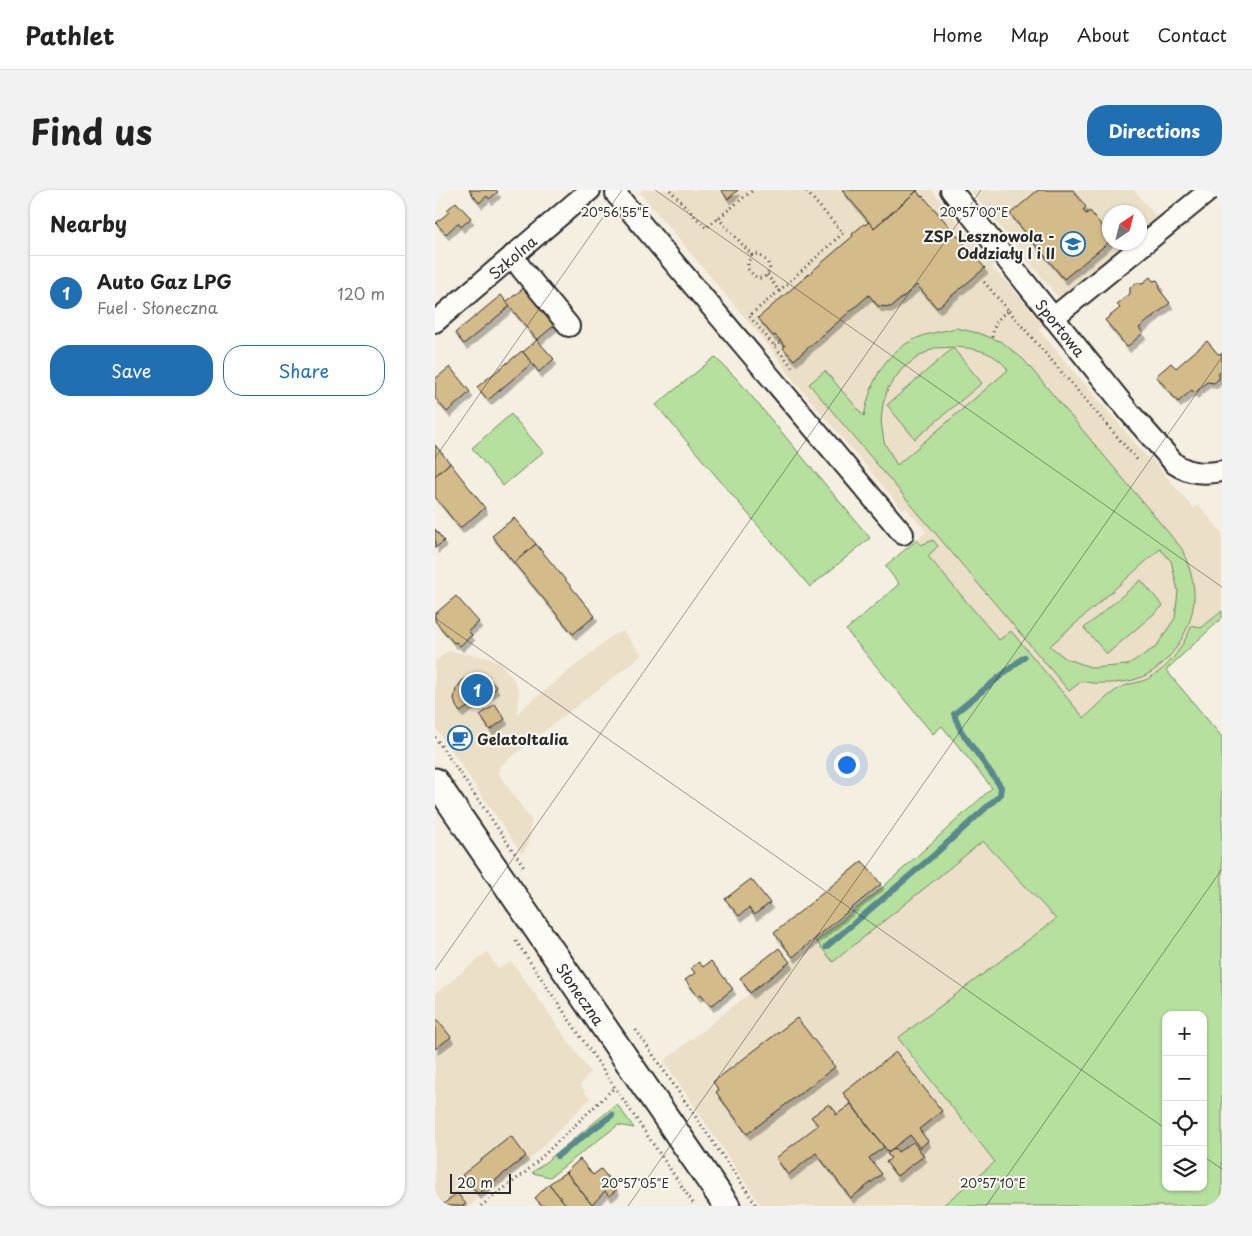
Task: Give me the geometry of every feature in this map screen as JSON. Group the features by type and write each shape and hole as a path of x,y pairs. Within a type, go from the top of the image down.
{"main road":[{"name":"Słoneczna","path":"435,781 727,1206"}],"street":[{"name":"Szkolna","path":"435,322 590,190"},
{"name":"Sportowa","path":"951,190 1136,420 1175,464 1184,470 1208,474 1222,471"},
{"path":"1053,318 1210,190"},
{"path":"616,194 903,534"},
{"path":"513,255 521,268 569,326"}],"path":[{"path":"670,190 706,228 753,190"},
{"path":"795,370 749,316 843,233 805,190"},
{"path":"718,218 752,255"},
{"path":"752,255 758,254 767,262 770,269 767,276"},
{"path":"752,255 747,265 750,272 759,278 767,276"},
{"path":"767,276 779,291"},
{"path":"985,282 1138,461"},
{"path":"992,338 993,327 1000,315 1009,311"},
{"path":"771,350 781,341"},
{"path":"435,737 525,868"},
{"path":"636,1030 757,1206"},
{"path":"481,1206 527,1171 634,1070"}],"shaded area":[{"path":"643,190 932,190 993,264 992,268 1007,282 1043,325 1038,329 1193,508 1199,505 1222,533 1222,611 1201,628 1192,625 1185,642 1175,657 1157,673 1133,685 1121,687 1084,718 984,675 891,561 926,532 906,508 903,510 795,382 772,350 640,193"},
{"name":"ZSP Lesznowola - Oddziały I i II","path":"970,190 1134,190 1146,205 1102,205 1102,250 1124,250 1065,297 1057,296"},
{"name":"ZSP Lesznowola - Oddziały I i II","path":"1147,206 1159,220 1147,231"},
{"path":"623,631 642,655 500,766 501,769 498,773 531,820 529,843 522,854 435,727 435,661 448,651 491,658 500,663 514,680 519,692 517,713 612,636"},
{"path":"982,841 1056,919 898,1038 995,1162 942,1206 761,1206 664,1061 816,941 833,962"},
{"path":"487,952 498,968 512,962 590,1072 580,1085 590,1099 529,1160 469,1206 435,1206 435,994"}],"green space":[{"path":"956,328 978,333 1002,342 1024,360 1182,549 1194,587 1193,610 1186,630 1175,649 1161,665 1148,674 1137,679 1120,682 1089,683 1082,681 1069,691 809,384 825,371 864,416 876,377 890,357 911,341 929,334","holes":["957,347 992,355 1008,370 897,465 884,442 881,421 883,404 888,388 902,369 918,357 934,348","1160,549 1171,561 1178,591 1175,618 1156,647 1127,665 1093,668 1065,658 1050,646"]},
{"path":"953,348 982,383 915,439 887,405"},
{"path":"715,357 738,380 870,538 810,587 656,405"},
{"path":"511,414 543,452 503,486 472,448"},
{"path":"917,540 921,545 933,540 938,546 928,556 999,640 1011,631 1084,718 1115,691 1125,685 1145,680 1161,670 1179,650 1192,625 1201,628 1222,611 1222,618 1166,670 1222,737 1222,1206 942,1206 995,1162 898,1038 1056,919 983,841 833,962 816,941 883,887 992,788 942,726 933,734 846,630 899,584 885,566"},
{"path":"1141,580 1163,606 1107,654 1084,628"},
{"path":"617,1104 634,1128 618,1125 550,1177 532,1173"}],"building":[{"path":"469,190 496,190 498,192 489,199 487,196 479,203"},
{"path":"721,190 738,190 728,199"},
{"path":"842,190 918,190 874,228"},
{"path":"1038,190 1073,190 1086,207 1083,210 1086,214 1090,211 1102,226 1102,248 1064,279 1010,214"},
{"path":"917,191 985,268 937,308 917,285 891,307 878,306 869,295 794,360 783,348 785,346 781,341 775,335 773,336 758,318 853,236 852,234 864,224 869,222 874,228"},
{"path":"456,202 471,218 461,227 458,223 446,234 436,223 449,212 447,210"},
{"path":"1150,277 1153,281 1157,280 1160,285 1159,289 1170,303 1139,328 1143,333 1127,347 1105,320 1120,308 1117,304 1130,294 1130,288 1136,283 1142,284"},
{"path":"525,287 556,324 537,340 506,302"},
{"path":"501,295 510,306 464,344 455,333"},
{"path":"537,340 554,359 539,372 523,352"},
{"path":"1207,341 1218,354 1222,354 1222,370 1219,373 1219,379 1214,383 1207,382 1195,393 1192,390 1178,402 1156,376 1171,363 1176,368"},
{"path":"522,351 532,363 488,400 477,387"},
{"path":"450,367 470,392 447,412 435,398 435,379"},
{"path":"435,445 450,463 435,476"},
{"path":"450,463 485,508 460,528 435,497 435,476"},
{"path":"514,518 536,544 514,563 492,536"},
{"path":"435,529 444,541 435,548"},
{"path":"536,544 595,616 573,634 514,563"},
{"path":"456,596 479,622 468,631 472,635 460,646 456,642 454,643 435,621 435,614"},
{"path":"474,675 488,678 497,688 460,712 454,699 456,689 463,680"},
{"path":"495,704 505,719 490,730 480,715"},
{"path":"862,861 881,884 793,957 774,933"},
{"path":"751,879 770,903 754,915 749,908 739,916 725,899"},
{"path":"779,948 790,962 750,993 740,978"},
{"path":"711,961 733,989 711,1006 701,994 698,996 685,980 695,973 691,968 699,962 703,967"},
{"path":"435,1017 451,1037 435,1049"},
{"path":"797,1018 835,1067 747,1134 716,1092 719,1090 713,1082"},
{"path":"896,1052 942,1111 919,1129 928,1141 920,1148 910,1135 888,1152 843,1093"},
{"path":"829,1104 836,1112 836,1115 851,1104 884,1147 869,1158 882,1174 851,1198 816,1153 788,1175 776,1158 818,1125 811,1117"},
{"path":"511,1136 526,1156 478,1194 462,1175"},
{"path":"913,1142 924,1156 897,1176 886,1162 891,1158 887,1154 895,1148 898,1152"},
{"path":"580,1159 593,1175 601,1169 617,1189 609,1196 605,1191 592,1205 566,1172"},
{"path":"566,1172 592,1205 567,1206 549,1184"},
{"path":"549,1184 567,1206 542,1206 535,1198"},
{"path":"457,1193 466,1204 463,1206 441,1206"}],"waterway":[{"path":"826,947 934,855 1000,795 1001,787 961,731 954,714 1024,657"},
{"path":"557,1156 612,1115"}],"place":[{"name":"ZSP Lesznowola - Oddziały I i II","path":"1073,244"},
{"name":"Auto Gaz LPG","path":"477,690"},
{"name":"GelatoItalia","path":"460,738"}]}
